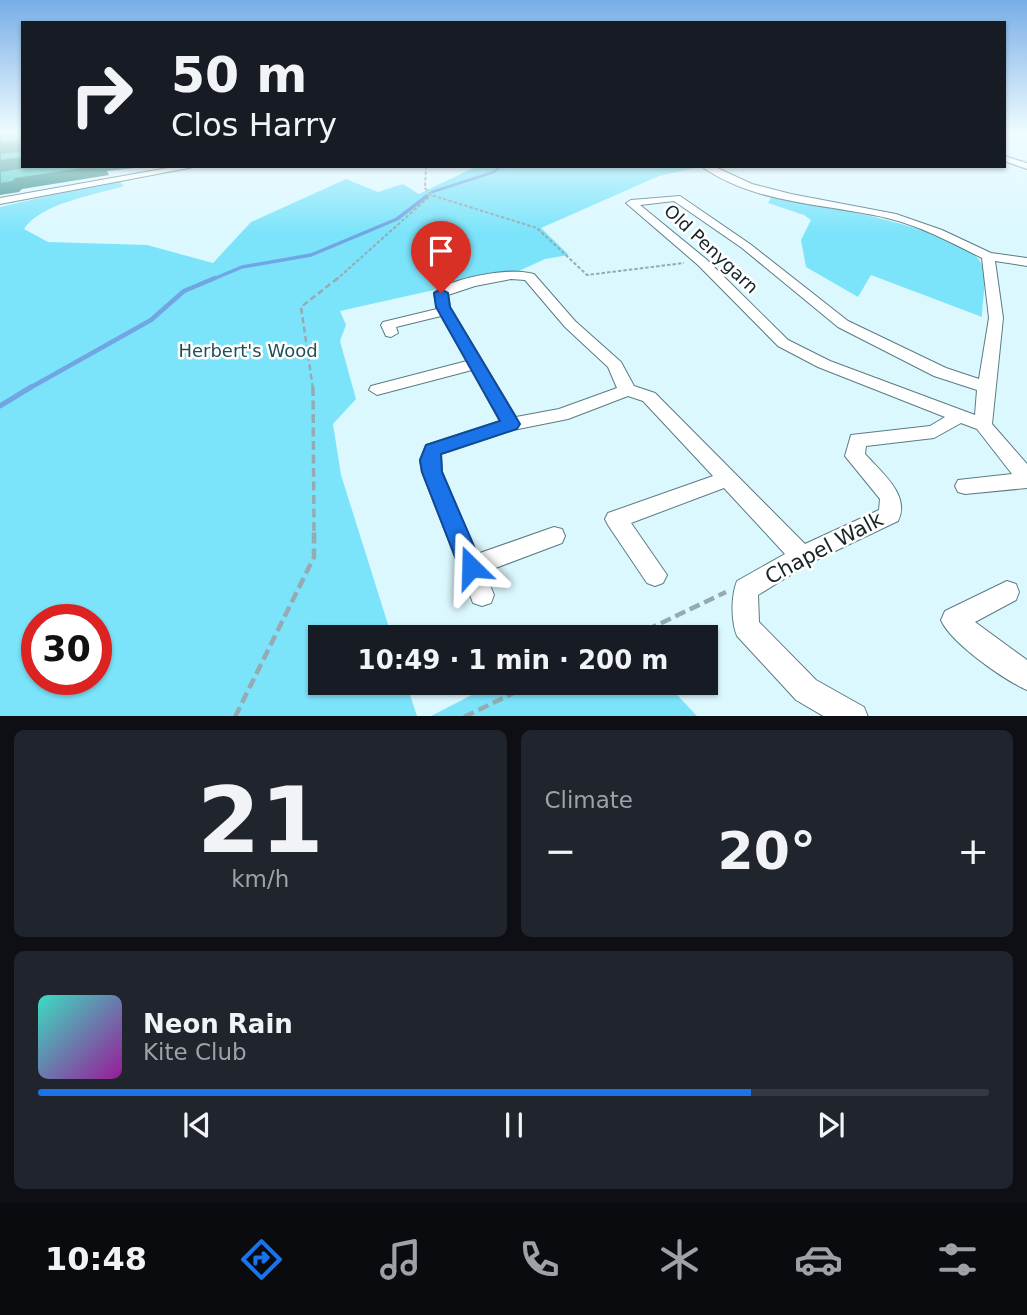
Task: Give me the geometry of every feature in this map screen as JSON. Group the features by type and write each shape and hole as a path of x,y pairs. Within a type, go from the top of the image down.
{"street":[{"path":"0,201 182,168"},
{"path":"709,168 749,186 790,197 892,216 915,223 988,256 1027,262"},
{"name":"Old Penygarn","path":"984,425 824,364 783,343 702,262 631,203 676,198 746,246 843,324 940,372 986,387"},
{"path":"988,256 996,318 986,387 984,425 1027,479"},
{"path":"511,424 446,312 441,293 450,288 523,274 615,365 627,390"},
{"path":"391,333 388,325 446,312"},
{"path":"377,390 476,364"},
{"path":"482,595 432,472 430,460 433,450 511,424 562,415 627,390 649,397 802,556"},
{"name":"Chapel Walk","path":"854,716 806,690 746,627 746,589 802,556 890,516 890,497 855,456 858,439 934,432 960,416"},
{"path":"655,575 616,519 728,479"},
{"path":"965,486 1027,479"},
{"path":"471,567 554,537"},
{"path":"1007,592 954,620 978,642 1027,677"}],"path":[{"path":"426,168 425,188 431,195 537,228 587,275 702,262"},
{"path":"235,716 314,557 313,384 301,307 329,286 431,195"},
{"path":"657,625 729,591"},
{"path":"464,716 508,695"}],"green space":[{"name":"Herbert's Wood","path":"473,168 695,168 659,176 541,228 569,255 545,259 519,271 340,311 346,325 340,341 356,399 333,424 341,475 388,625 308,625 308,695 410,695 417,716 0,716 0,207 118,180 124,186 55,206 32,220 24,229 48,242 147,245 213,263 251,222 346,179 378,192 403,184 419,194"},
{"path":"773,194 918,229 947,239 969,251 983,268 982,317 871,275 858,297 806,267 801,240 811,220 768,203"},
{"path":"472,695 677,695 697,716 431,716"}],"building":[{"path":"21,168 89,168 0,184 0,171"}],"waterway":[{"path":"432,192 494,172 499,168"},
{"path":"211,280 242,267 311,255 397,219 427,196"},
{"path":"28,389 151,320 184,291 215,278"},
{"path":"0,406 31,387"}],"route":[{"path":"441,293 443,307 511,424 433,450 430,460 432,472 471,567"}]}
